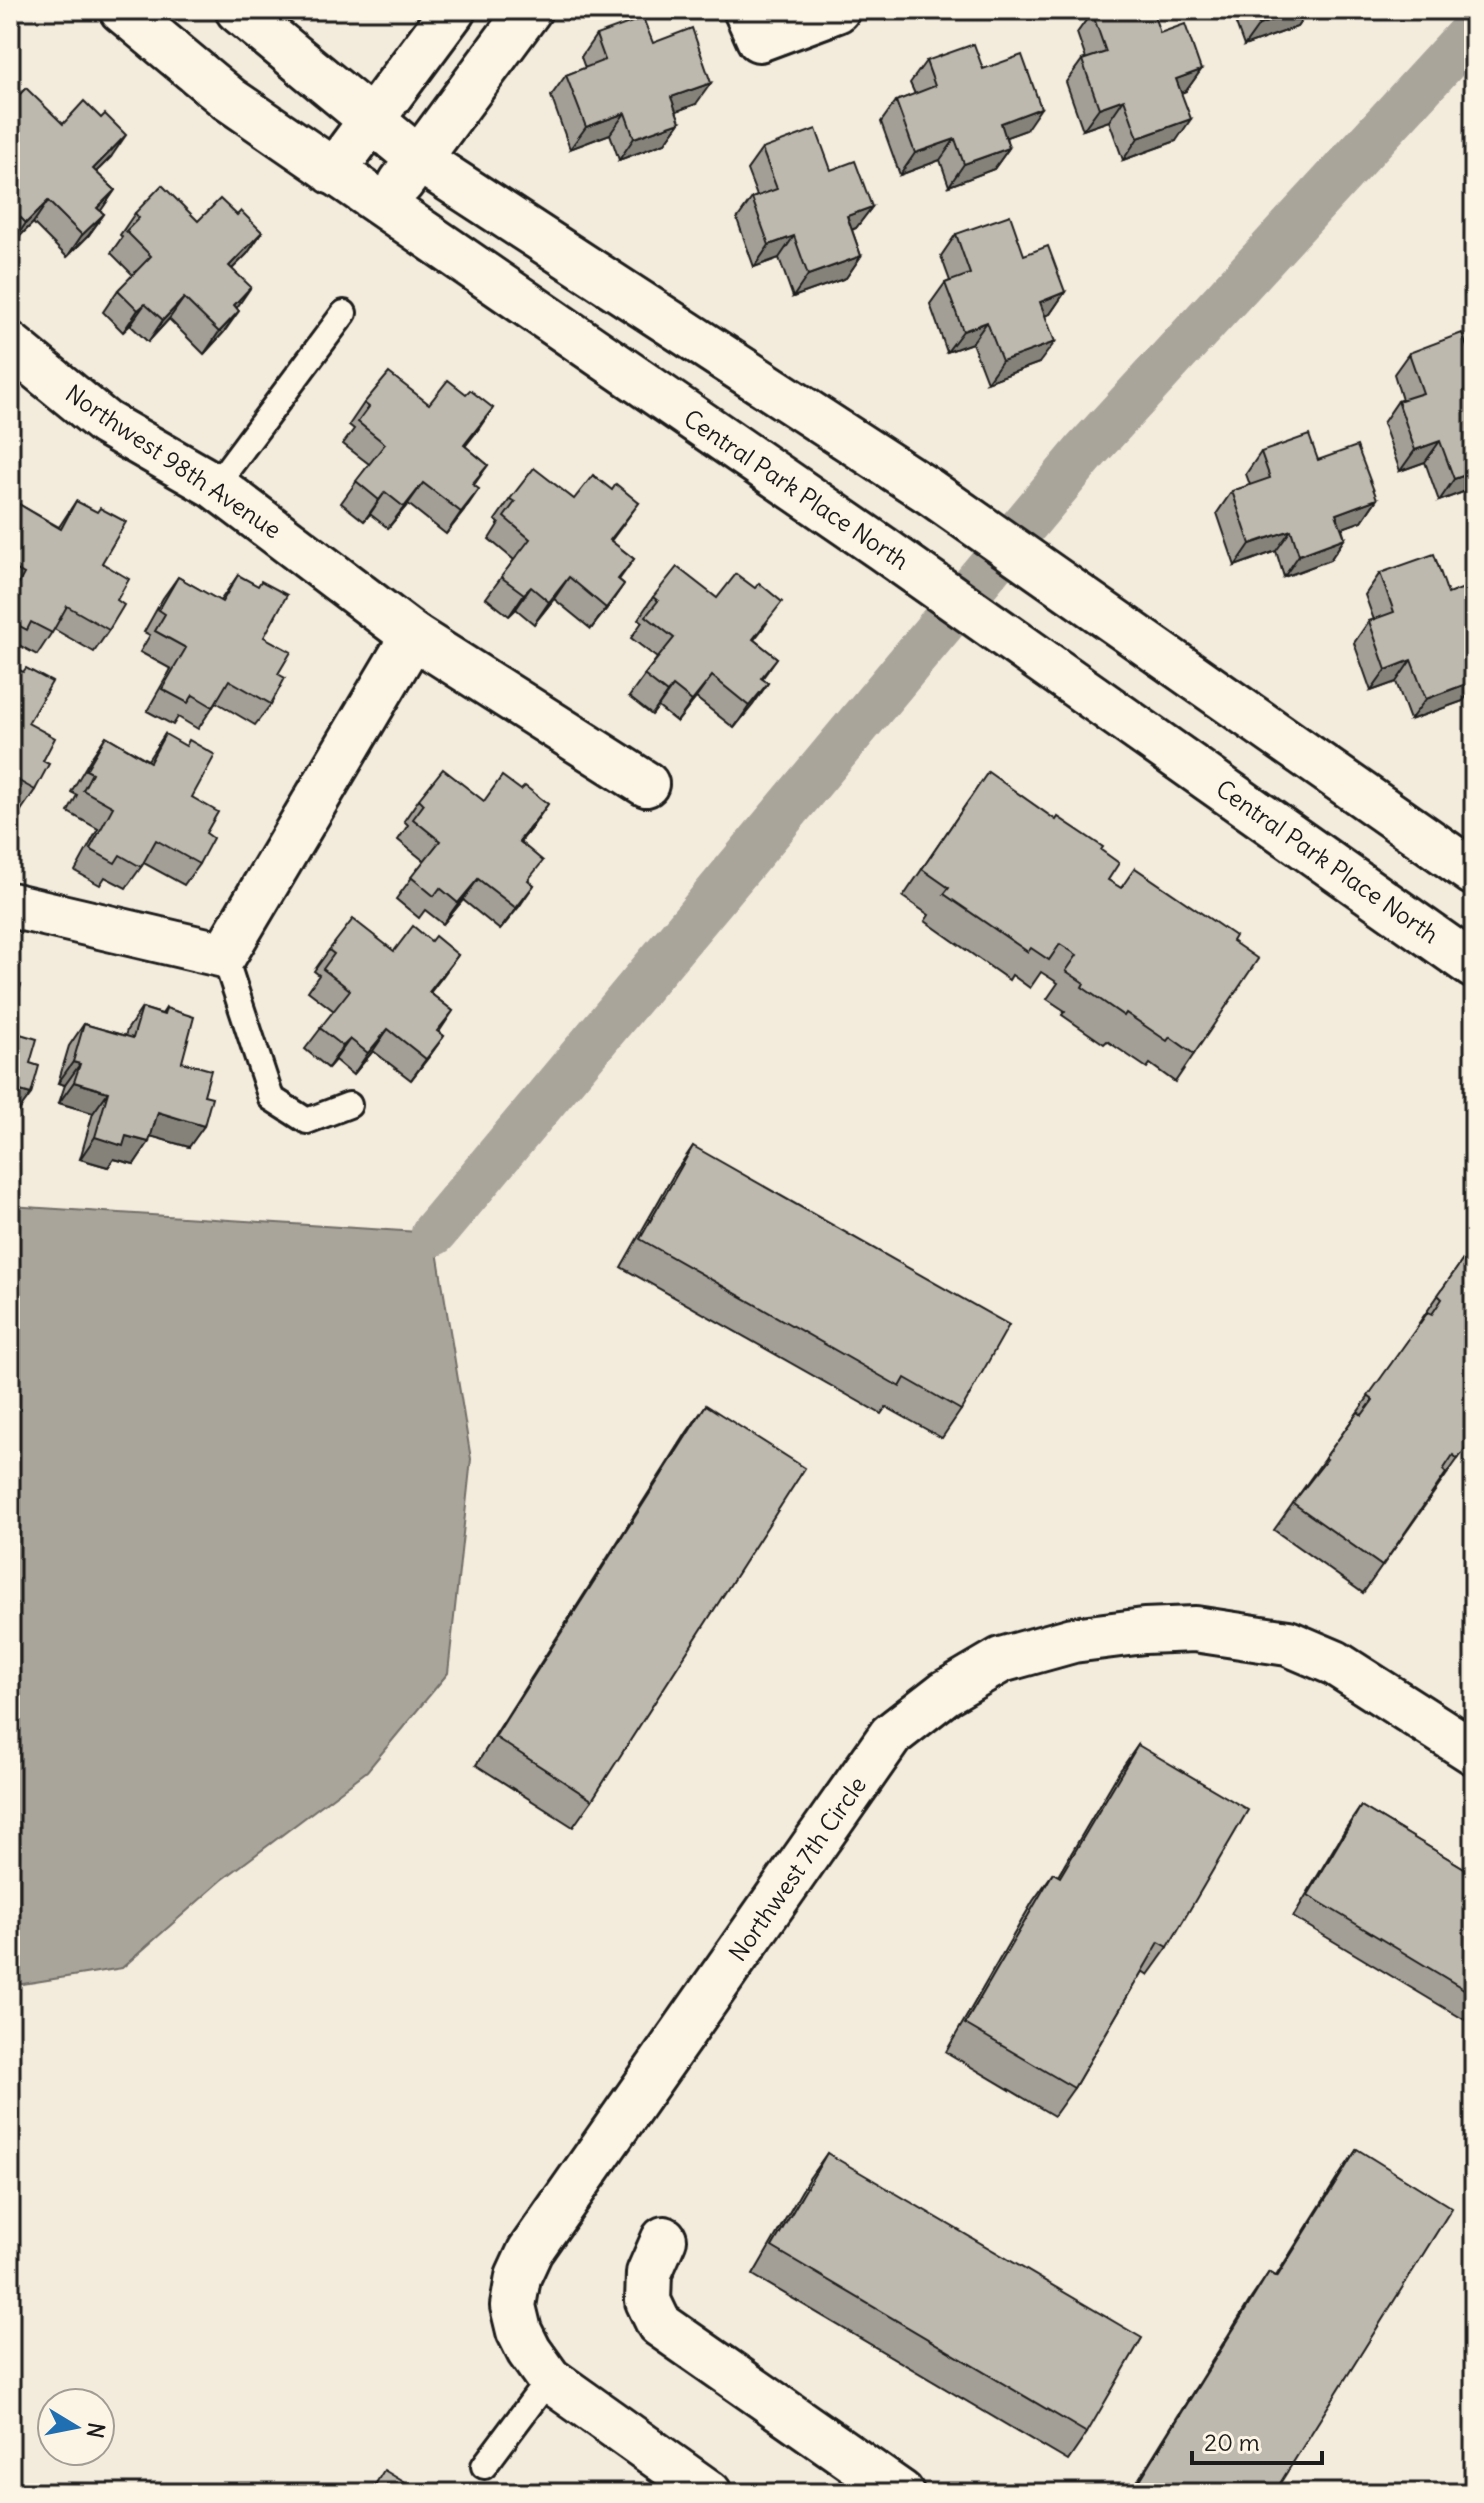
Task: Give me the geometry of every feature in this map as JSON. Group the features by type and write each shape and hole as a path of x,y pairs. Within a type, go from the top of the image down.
{"street":[{"name":"Central Park Place North","path":"122,10 229,99 883,549 1474,966"},
{"path":"238,10 420,160 930,492 1474,873"},
{"path":"333,172 370,118 453,10"},
{"path":"382,206 420,160 529,10"},
{"path":"746,10 759,39 837,10"},
{"name":"Northwest 98th Avenue","path":"10,345 105,423 215,486 413,636 646,784"},
{"path":"10,905 224,955 413,636"},
{"name":"Northwest 7th Circle","path":"709,2493 549,2379 519,2331 513,2306 518,2277 530,2251 891,1735 945,1693 1001,1660 1073,1640 1144,1631 1195,1629 1288,1643 1335,1663 1470,1739"},
{"path":"664,2239 649,2273 648,2301 659,2324 901,2493"}],"lane":[{"path":"215,486 344,313"},
{"path":"224,955 271,1098 307,1121 349,1105"},
{"path":"484,2466 549,2379"}],"shaded area":[{"path":"10,1206 434,1233 471,1459 448,1673 367,1771 222,1880 122,1968 10,1986"}],"building":[{"path":"1152,10 1160,33 1185,24 1201,70 1176,79 1191,119 1138,138 1124,99 1099,108 1082,60 1106,52 1092,12"},
{"path":"1254,10 1300,10 1259,25"},
{"path":"643,18 653,43 692,28 711,83 671,97 680,122 634,138 625,113 586,127 566,75 605,60 596,35"},
{"path":"974,44 983,69 1022,55 1041,108 1001,123 1009,148 964,164 955,139 915,153 896,101 935,86 926,61"},
{"path":"26,88 63,124 84,101 101,118 105,114 126,135 93,169 115,190 97,208 104,214 82,235 48,201 26,223 10,207 10,164 15,159 10,154 10,104"},
{"path":"816,129 831,170 855,161 872,207 847,216 861,256 808,275 794,236 769,245 752,198 777,189 762,149"},
{"path":"162,185 198,221 220,199 237,215 241,211 262,232 229,266 251,287 234,305 239,311 219,332 184,298 163,320 145,304 138,310 118,290 151,256 126,231 139,218 135,213"},
{"path":"1010,215 1024,255 1048,246 1065,292 1040,302 1055,342 1002,361 987,322 963,331 945,283 970,274 956,234"},
{"path":"1462,333 1474,367 1474,472 1454,479 1440,441 1415,450 1398,401 1423,393 1409,353"},
{"path":"389,373 429,404 448,380 466,394 470,390 493,408 464,445 488,465 472,484 479,489 461,512 423,483 404,507 385,492 379,500 356,481 385,444 358,422 369,407 364,403"},
{"path":"1309,435 1318,460 1357,446 1377,499 1336,514 1345,538 1299,555 1291,530 1250,544 1232,491 1270,478 1261,452"},
{"path":"534,468 574,499 593,475 612,490 616,484 639,503 610,540 634,559 618,579 624,584 606,608 569,577 549,602 531,587 524,594 501,577 530,539 504,517 515,502 510,499"},
{"path":"76,501 97,512 100,508 126,522 102,563 129,579 117,600 124,605 109,630 67,606 52,633 31,622 27,630 10,621 10,599 24,574 10,566 10,515 17,503 61,529"},
{"path":"1434,554 1448,594 1472,585 1474,591 1474,636 1464,640 1474,668 1474,681 1426,699 1411,660 1386,670 1369,621 1394,612 1380,573"},
{"path":"677,567 717,598 736,574 755,588 759,583 782,602 753,639 777,658 761,678 768,683 749,706 712,676 692,701 673,686 667,693 644,675 674,638 646,616 658,601 653,597"},
{"path":"238,575 258,586 261,581 287,595 264,637 291,652 278,674 285,678 271,704 229,680 213,707 193,695 188,703 162,689 186,648 155,631 165,614 159,610 178,577 222,602"},
{"path":"10,665 23,672 26,668 52,682 28,723 55,738 43,761 49,764 35,790 10,776"},
{"path":"165,734 186,746 189,740 215,755 192,797 218,812 206,833 213,838 199,864 156,840 141,867 120,855 115,863 90,849 113,807 83,790 92,773 86,770 106,736 150,762"},
{"path":"443,769 484,801 502,776 521,790 525,786 548,804 519,841 543,861 528,880 534,885 516,908 478,879 458,903 440,888 434,896 411,877 440,841 413,819 424,804 419,799"},
{"path":"988,772 1056,820 1058,817 1103,847 1101,850 1119,863 1108,880 1121,888 1135,868 1235,936 1232,941 1258,959 1194,1054 1170,1037 1167,1041 1126,1013 1124,1016 1082,987 1084,983 1066,971 1077,955 1060,944 1049,960 1031,948 1028,952 944,894 949,888 922,869"},
{"path":"353,919 394,951 413,926 431,941 435,936 458,955 429,992 453,1011 437,1031 444,1036 426,1059 388,1029 368,1053 350,1039 343,1046 320,1028 350,990 323,969 334,954 329,950"},
{"path":"10,982 21,985 10,1024"},
{"path":"142,1008 164,1015 166,1008 194,1017 182,1062 211,1070 204,1095 212,1097 204,1126 158,1112 149,1142 126,1136 123,1146 95,1137 108,1092 74,1082 80,1064 73,1062 84,1024 133,1038"},
{"path":"10,1031 37,1039 30,1063 39,1066 31,1094 10,1088"},
{"path":"693,1146 1009,1325 961,1410 905,1378 900,1387 640,1239"},
{"path":"1474,1244 1474,1436 1458,1459 1453,1455 1443,1470 1446,1473 1382,1566 1293,1503 1358,1412 1362,1415 1373,1400 1368,1396 1428,1312 1432,1314 1442,1299 1438,1295"},
{"path":"706,1405 805,1468 592,1800 495,1737"},
{"path":"1138,1745 1248,1810 1168,1947 1159,1942 1074,2088 965,2024 1053,1873 1060,1877"},
{"path":"1361,1806 1474,1874 1474,1995 1308,1895"},
{"path":"1357,2149 1452,2208 1274,2493 1161,2493 1140,2480 1269,2272 1277,2277"},
{"path":"827,2153 1142,2338 1087,2433 772,2247"},
{"path":"384,2470 422,2493 370,2493"}],"waterway":[{"path":"434,1233 1087,450 1474,29"}]}
